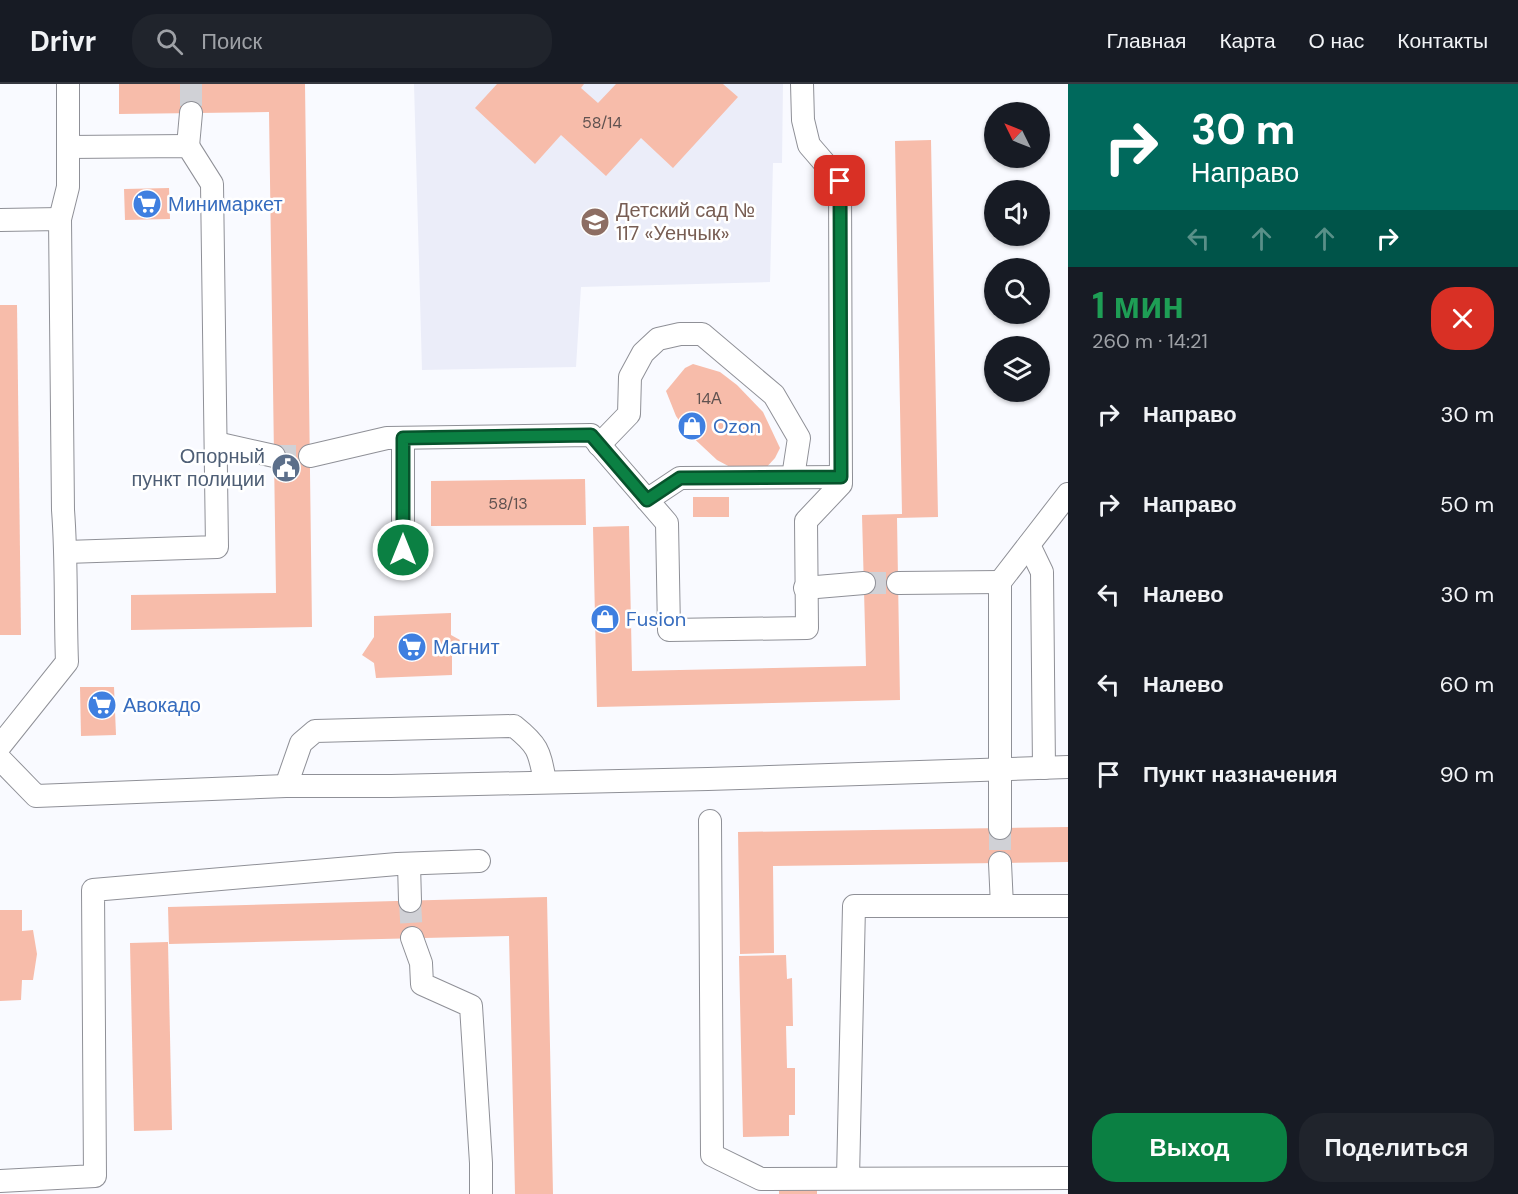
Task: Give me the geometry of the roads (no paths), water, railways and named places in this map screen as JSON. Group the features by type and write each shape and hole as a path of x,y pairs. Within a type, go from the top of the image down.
{"lane":[{"path":"0,746 67,662 64,592 66,552 63,510 60,219 68,187 68,84"},
{"path":"310,456 387,438 591,435 667,523 669,630 807,628 806,522 841,484 840,181 809,146 803,120 802,84"},
{"path":"66,552 217,547 212,184 188,146 191,113"},
{"path":"68,147 188,146"},
{"path":"0,220 60,219"},
{"path":"599,445 629,414 630,377 643,353 658,339 680,334 702,334 774,395 799,438 793,477"},
{"path":"403,438 403,550 415,555"},
{"path":"216,443 274,456"},
{"path":"647,500 680,478 841,477"},
{"path":"1000,828 1000,582 1068,494"},
{"path":"1029,545 1042,572 1044,768"},
{"path":"898,584 1000,582"},
{"path":"805,588 864,583"},
{"path":"285,786 301,743 315,731 514,726 531,741 539,752 545,781"},
{"path":"0,759 36,796 285,786 391,786 966,772 1001,768 1068,767"},
{"path":"710,821 712,1155 761,1179 1068,1178"},
{"path":"4,1185 95,1176 93,890 409,864 479,861"},
{"path":"1000,863 1002,906"},
{"path":"409,864 411,901"},
{"path":"848,1178 854,906 1068,906"},
{"path":"412,938 421,963 422,984 471,1006 481,1194"}],"tunnel":[{"path":"191,84 191,113"},
{"path":"274,456 310,456"},
{"path":"864,583 898,583"},
{"path":"1000,828 1000,863"},
{"path":"410,901 412,938"}],"place":[{"name":"Минимаркет","path":"147,204"},
{"name":"Детский сад № 117 «Уенчык»","path":"595,222"},
{"name":"Ozon","path":"692,426"},
{"name":"Опорный пункт полиции","path":"286,468"},
{"name":"Fusion","path":"605,619"},
{"name":"Магнит","path":"412,647"},
{"name":"Авокадо","path":"102,705"}]}
